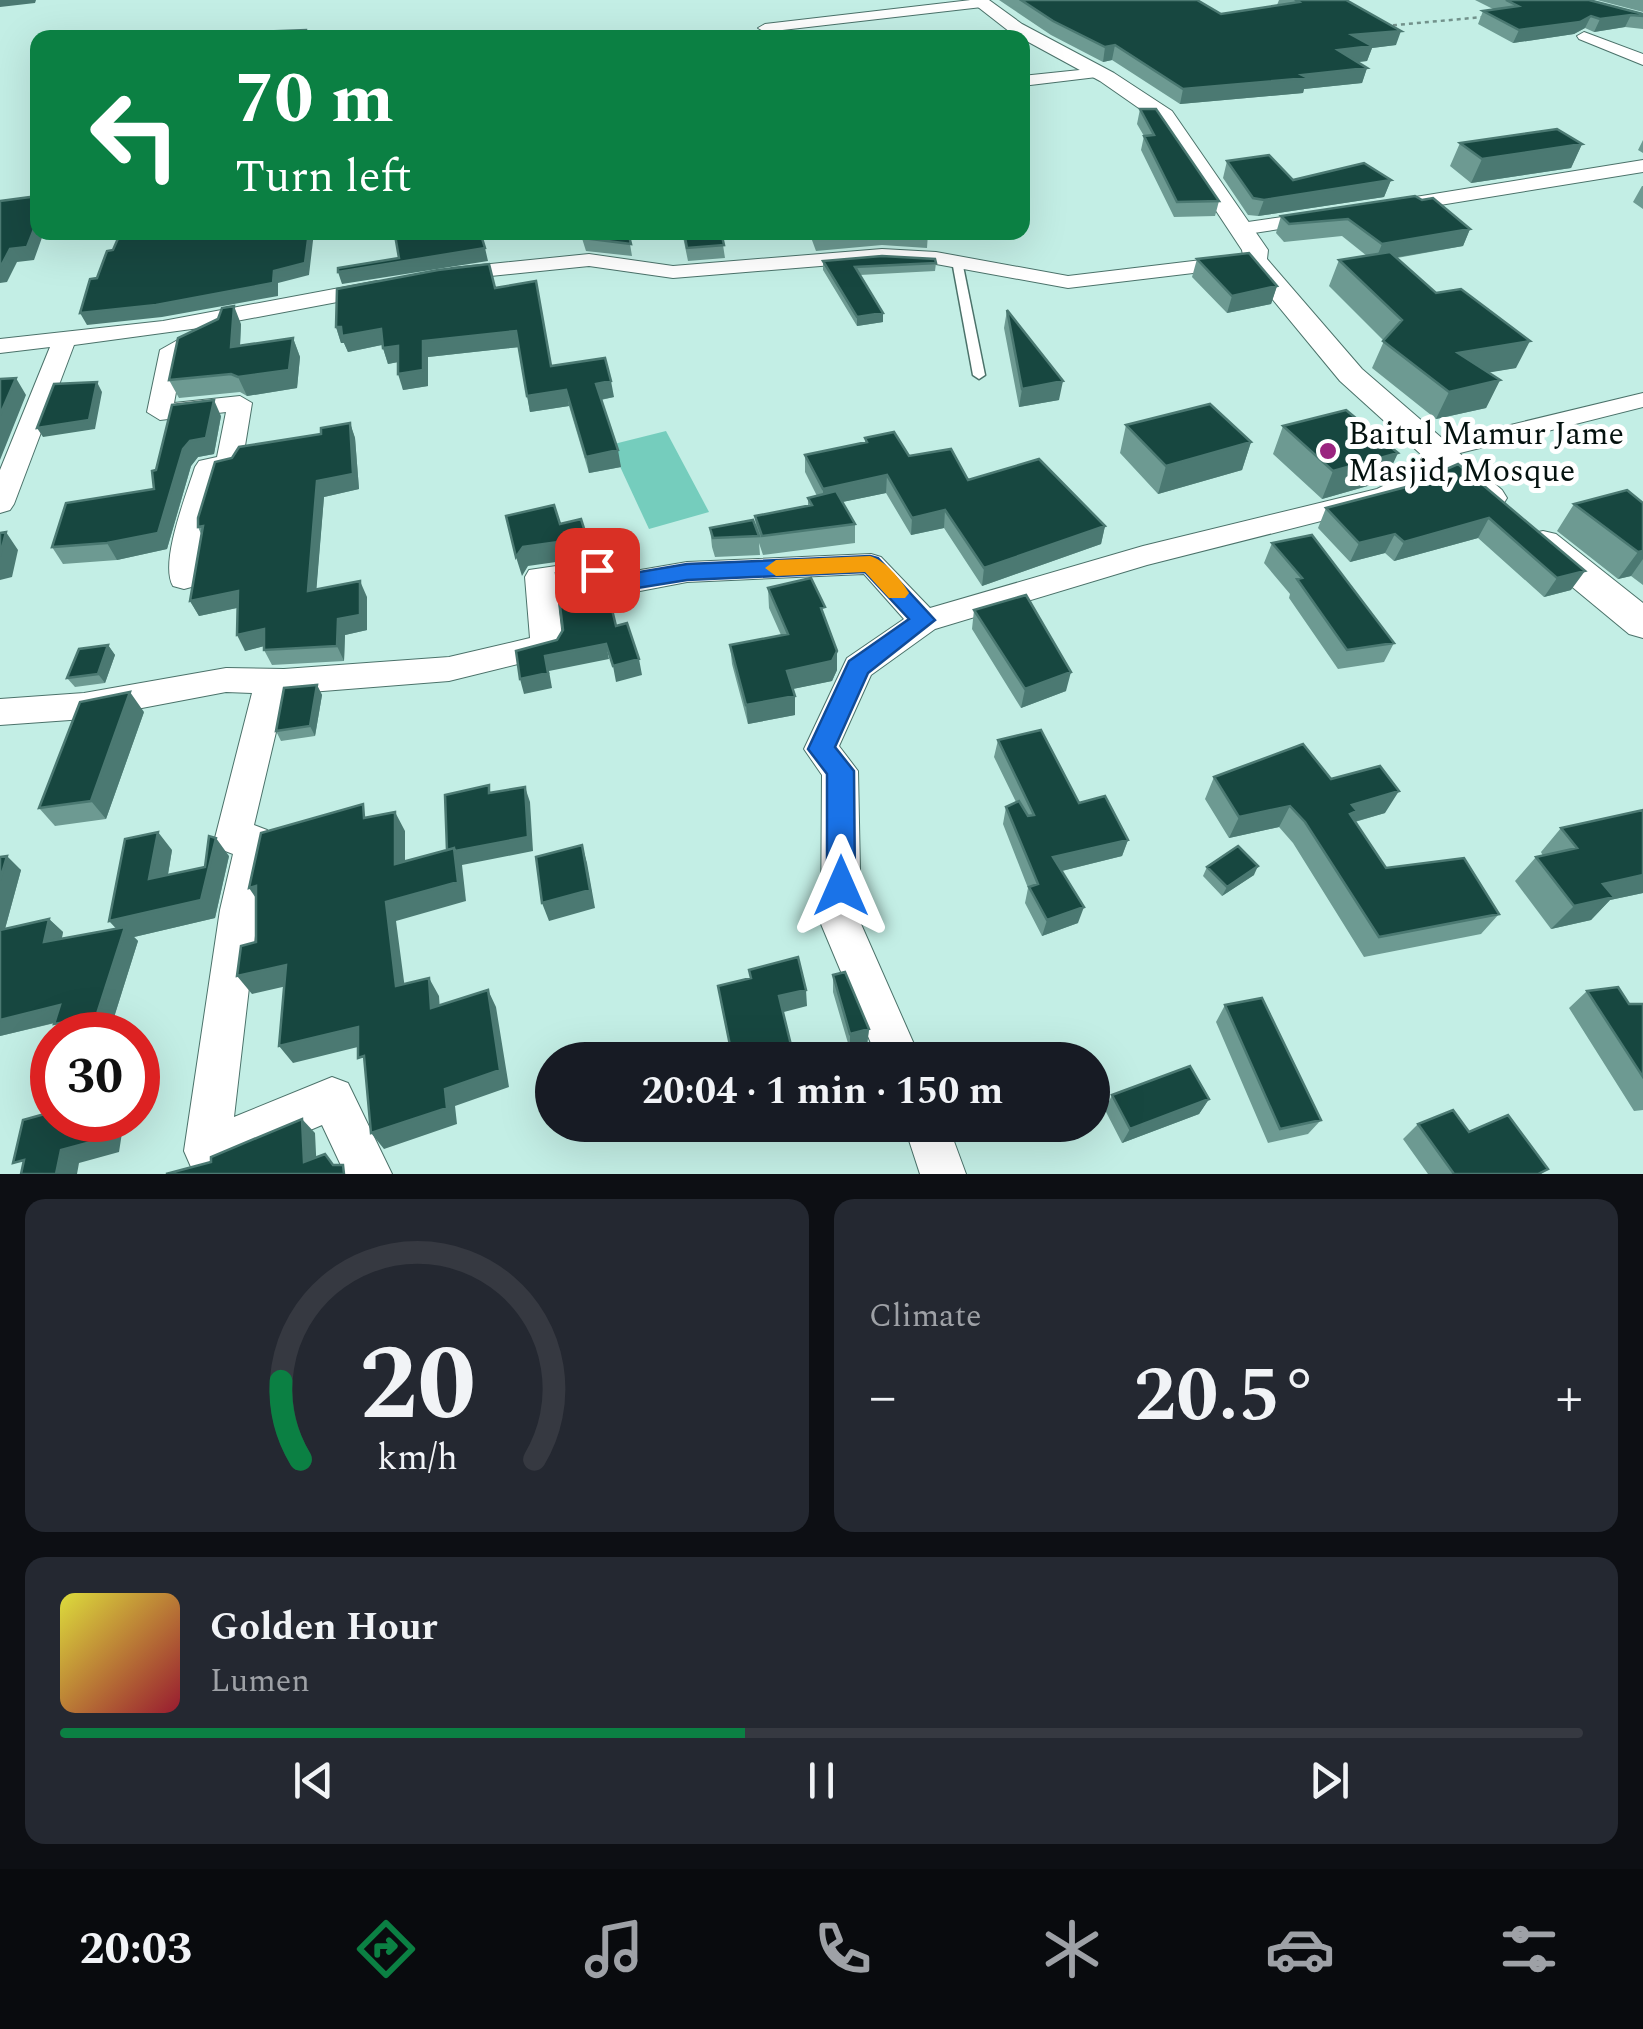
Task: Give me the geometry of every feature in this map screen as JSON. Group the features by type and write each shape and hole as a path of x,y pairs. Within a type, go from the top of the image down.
{"street":[{"path":"765,28 980,2 1020,30"},
{"path":"788,6 811,30"},
{"path":"1030,36 1099,73 1164,116 1255,250 1254,260 1351,375 1512,518 1643,624"},
{"path":"1584,36 1643,60"},
{"path":"1030,80 1099,73"},
{"path":"1379,209 1643,166"},
{"path":"1241,230 1340,215"},
{"path":"934,240 946,260"},
{"path":"0,346 250,312 413,281 589,260 673,272 882,255 946,260 1068,282 1254,260"},
{"path":"184,579 189,532 208,467 228,464 240,403 160,412 172,350 250,312"},
{"path":"0,504 65,338"},
{"path":"1436,452 1643,400"},
{"path":"892,1042 841,924 840,771 821,749 858,667 924,620 1143,556 1386,496 1429,474 1436,452"},
{"path":"0,712 84,706 226,680 272,681 449,669 547,646 540,578 597,570 619,584 687,572 870,564 924,620"},
{"path":"272,681 233,838 254,841 239,910 207,1151 332,1100 369,1174"},
{"path":"932,1142 943,1174"}],"lane":[{"path":"946,260 978,375"}],"path":[{"path":"1373,28 1482,17"}],"shaded area":[{"path":"666,431 709,512 649,529 610,445"}],"building":[{"path":"1021,0 1197,0 1221,14 1299,2 1296,0 1346,0 1401,31 1352,35 1372,46 1338,50 1367,68 1302,75 1308,78 1183,89 1115,45 1105,47"},
{"path":"1506,0 1589,0 1643,16 1591,16 1580,22 1519,30 1483,11 1518,6"},
{"path":"1140,109 1156,109 1219,201 1177,202 1144,136 1154,135"},
{"path":"1557,129 1582,144 1482,159 1460,143"},
{"path":"1269,155 1293,180 1364,163 1391,180 1264,200 1253,198 1227,161"},
{"path":"1415,196 1422,200 1433,198 1470,229 1382,244 1348,219 1289,224 1281,216"},
{"path":"30,197 27,247 10,249 0,268 0,201"},
{"path":"117,240 308,240 305,263 274,271 273,283 156,305 80,313 90,279 97,278 107,251 113,250"},
{"path":"396,240 482,240 485,248 338,272 338,268 399,258"},
{"path":"686,240 723,240 724,245 687,248"},
{"path":"1390,252 1436,293 1461,289 1530,341 1458,353 1500,380 1449,392 1383,341 1402,320 1339,260"},
{"path":"1249,253 1277,286 1232,296 1197,259"},
{"path":"882,256 935,259 936,263 855,267 883,313 857,317 823,261"},
{"path":"489,264 495,288 536,281 551,366 605,358 611,381 596,384 618,450 586,457 566,390 527,396 516,331 423,341 423,370 398,374 398,346 383,348 381,329 342,336 341,327 336,327 337,289"},
{"path":"234,306 231,347 293,338 289,370 169,380 178,338 218,319 222,308"},
{"path":"1007,310 1063,381 1022,389"},
{"path":"16,378 0,415 0,379"},
{"path":"97,382 89,420 37,428 54,384"},
{"path":"214,400 206,438 190,441 183,449 158,533 107,543 52,547 66,503 154,489 152,471 156,470 172,405"},
{"path":"1210,404 1251,442 1166,466 1126,425"},
{"path":"1346,410 1398,453 1333,471 1283,426"},
{"path":"350,423 353,474 317,481 308,591 360,581 360,615 338,619 337,646 264,650 264,629 237,635 238,591 190,601 203,526 198,527 198,518 215,462 232,458 239,447 321,434 321,428"},
{"path":"894,432 909,456 951,449 968,480 1039,459 1105,526 984,568 945,510 912,518 887,475 823,489 805,455"},
{"path":"1458,464 1585,571 1557,578 1489,518 1404,542 1395,534 1359,543 1326,508 1406,487"},
{"path":"1627,490 1643,503 1643,551 1638,552 1574,504"},
{"path":"836,491 855,524 762,536 755,516 812,505 808,498"},
{"path":"554,505 560,524 581,519 587,538 523,547 516,557 506,516"},
{"path":"753,520 759,536 713,538 710,528"},
{"path":"6,532 0,556 0,533"},
{"path":"1312,535 1394,643 1347,650 1297,579 1302,578 1272,543"},
{"path":"588,569 604,577 616,626 627,623 639,659 613,666 606,644 545,656 548,673 520,679 516,651 557,640 563,630 556,573"},
{"path":"811,578 825,607 821,608 837,651 832,661 787,671 795,696 746,705 730,645 788,634 768,588"},
{"path":"1026,595 1071,672 1025,689 974,610"},
{"path":"108,645 98,674 67,678 79,649"},
{"path":"317,685 310,726 276,731 284,688"},
{"path":"130,692 91,801 39,808 80,702"},
{"path":"1041,730 1079,803 1105,796 1128,840 1053,857 1084,907 1047,920 1029,887 1038,884 1006,807 1019,801 1028,816 1034,815 998,740"},
{"path":"1303,744 1331,779 1380,766 1399,791 1352,805 1357,811 1350,814 1386,868 1464,858 1499,914 1379,937 1305,822 1290,806 1239,817 1214,777"},
{"path":"489,785 489,793 525,787 528,837 447,850 445,795"},
{"path":"363,804 364,818 395,812 395,864 454,848 458,882 386,902 396,986 429,978 431,1008 488,990 500,1070 445,1089 447,1108 371,1133 364,1056 358,1058 358,1027 279,1046 286,965 237,976 241,946 256,942 256,886 249,888 261,833"},
{"path":"1643,810 1643,875 1603,884 1614,897 1574,906 1536,857 1577,848 1561,828"},
{"path":"158,832 149,879 205,867 209,836 216,838 201,900 109,921 125,839"},
{"path":"582,845 590,890 542,903 536,857"},
{"path":"1238,846 1258,866 1227,887 1207,867"},
{"path":"7,856 0,880 0,857"},
{"path":"49,919 44,942 125,927 98,1012 58,1012 60,1005 0,1020 0,930"},
{"path":"798,957 806,990 779,996 790,1042 729,1042 718,986 751,978 749,970"},
{"path":"845,972 869,1029 850,1034 833,975"},
{"path":"1618,987 1629,1004 1643,1004 1643,1077 1587,991"},
{"path":"1262,998 1321,1120 1280,1129 1225,1005"},
{"path":"1190,1066 1209,1099 1130,1129 1112,1095"},
{"path":"1453,1110 1469,1132 1508,1115 1548,1169 1538,1174 1454,1174 1418,1124"},
{"path":"30,1118 30,1142 91,1142 61,1150 56,1174 21,1174 24,1160 13,1163 23,1120"},
{"path":"302,1119 304,1162 325,1154 333,1165 343,1165 344,1174 166,1174 211,1162 211,1157"}],"slow traffic":[{"path":"776,568 870,564 897,593"}],"place":[{"name":"Baitul Mamur Jame Masjid, Mosque","path":"1328,451"}],"route":[{"path":"597,570 619,584 687,572 870,564 924,620 858,667 821,749 840,771 841,886"}]}
